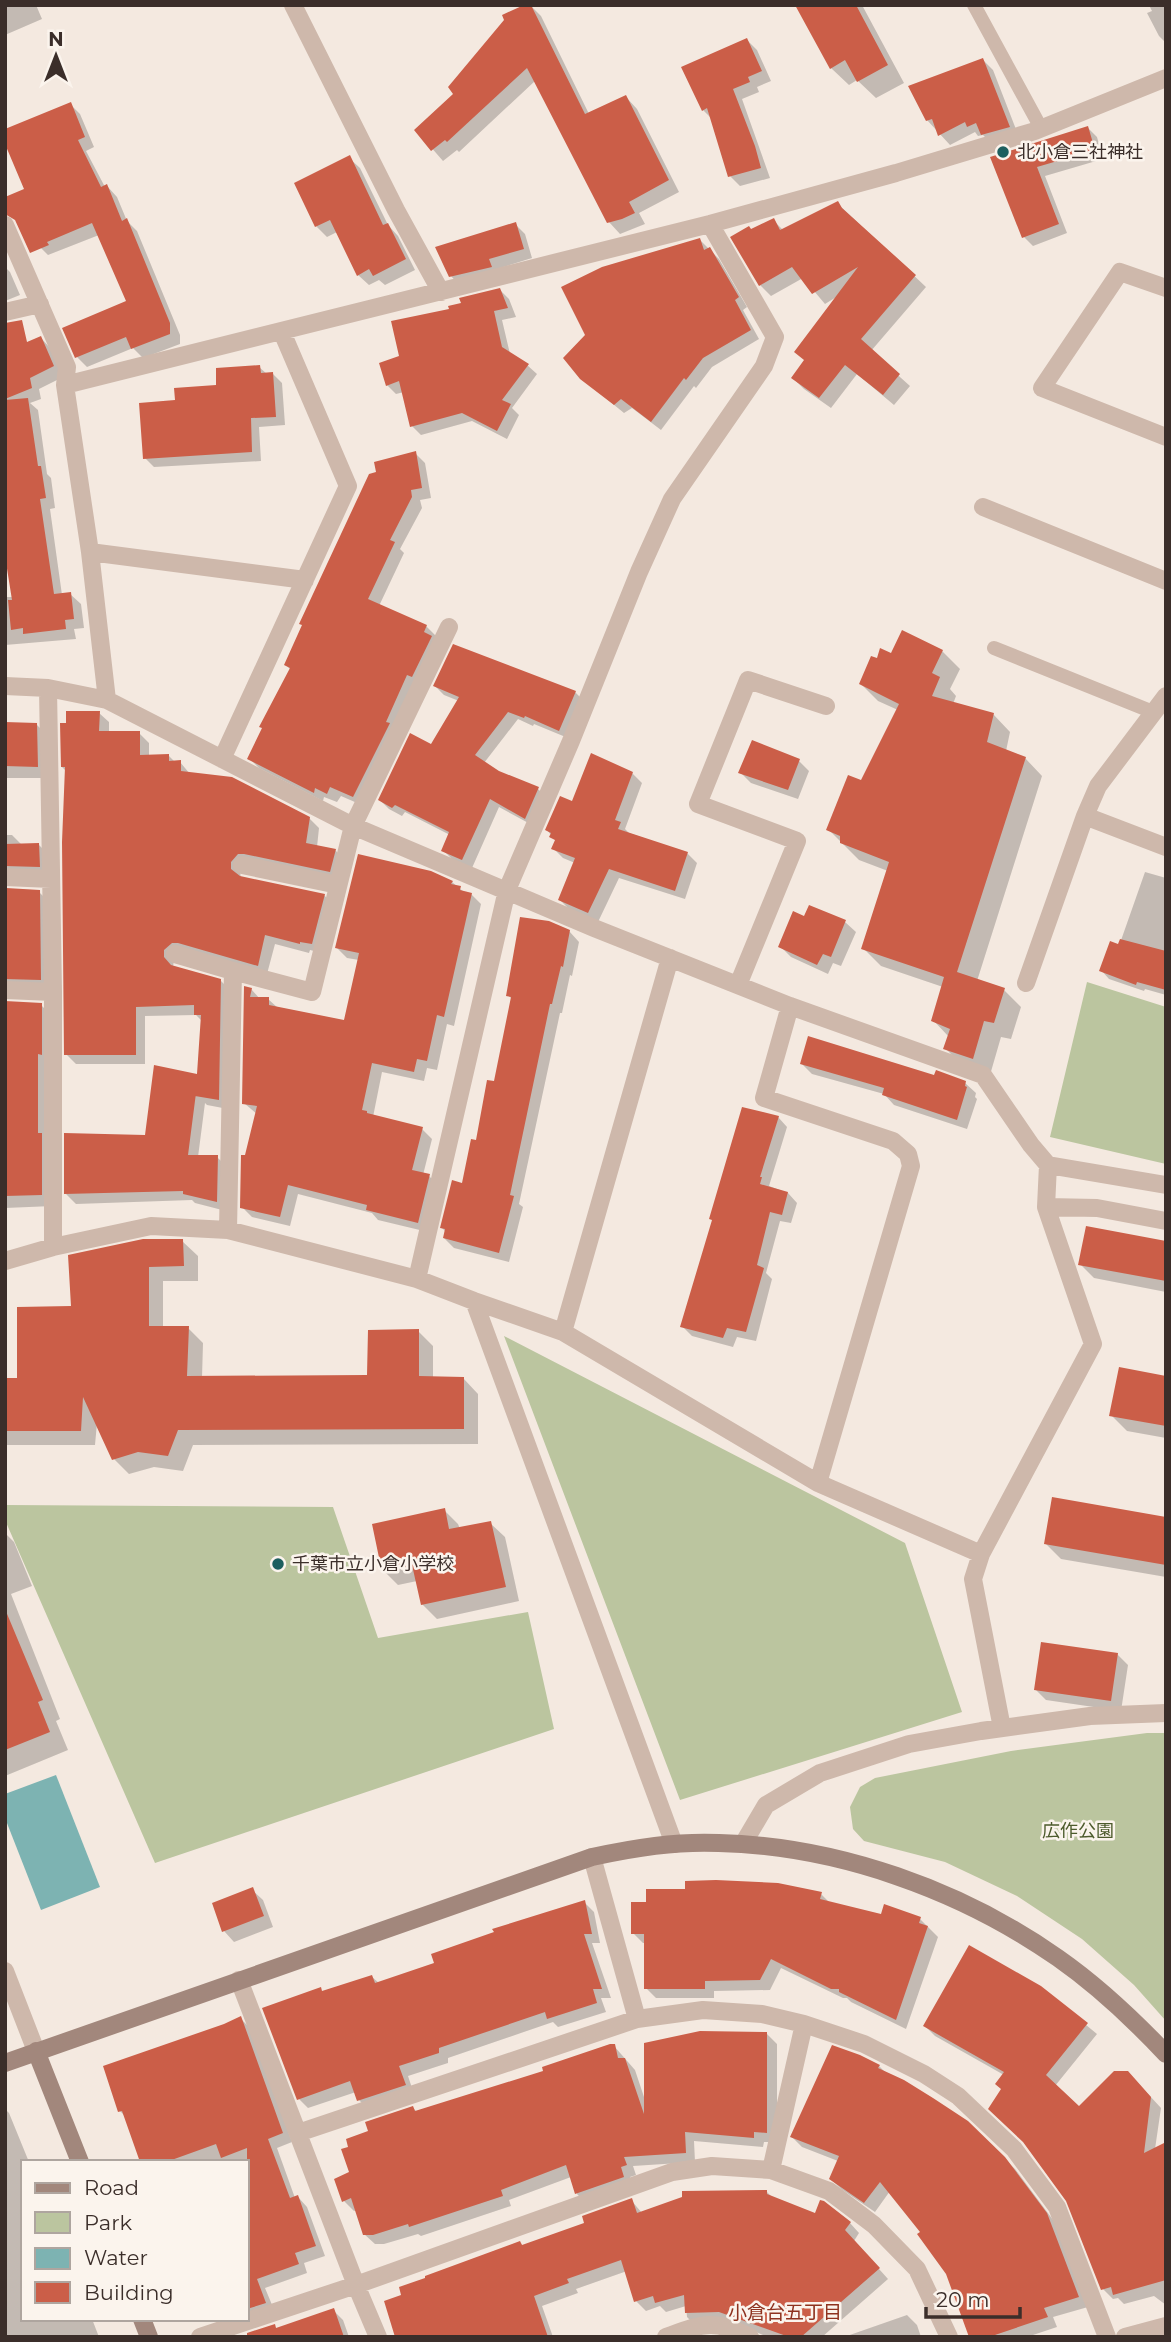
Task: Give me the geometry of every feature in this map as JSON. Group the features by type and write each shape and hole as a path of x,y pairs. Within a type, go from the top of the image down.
{"street":[{"path":"293,5 441,292"},
{"path":"65,385 710,224 896,173 1041,128 1166,78"},
{"path":"417,1279 507,890 672,499 764,366 775,337 710,224"},
{"path":"5,225 67,367 65,385 90,552 107,700"},
{"path":"1166,288 1120,272 1042,388 1166,437"},
{"path":"5,312 40,304"},
{"path":"222,759 348,486 282,332"},
{"path":"983,507 1166,581"},
{"path":"90,552 305,580"},
{"path":"175,954 312,992 353,826 449,627"},
{"path":"738,985 797,841 698,804 748,680 826,706"},
{"path":"5,686 48,688 107,700 353,826 790,1006 983,1075 1031,1146 1048,1165 1166,1185"},
{"path":"48,688 53,992 53,1247"},
{"path":"1026,984 1097,786 1159,715 1166,696"},
{"path":"1085,816 1166,847"},
{"path":"242,865 338,885"},
{"path":"5,877 51,879"},
{"path":"563,1332 670,958"},
{"path":"229,1230 233,971"},
{"path":"5,990 53,992"},
{"path":"790,1006 764,1098 893,1141 908,1154 911,1166 818,1483"},
{"path":"1002,1728 972,1579 981,1554 1093,1344 1046,1207 1048,1165"},
{"path":"1046,1207 1097,1208 1166,1221"},
{"path":"5,1261 53,1247 151,1226 229,1230 417,1279 563,1332 818,1483 981,1554"},
{"path":"474,1301 674,1844"},
{"path":"743,1844 766,1805 820,1773 909,1744 1090,1716 1166,1713"},
{"path":"5,2063 592,1857 645,1846 716,1842 784,1848 842,1861 957,1900 1009,1927 1059,1958 1105,1994 1166,2054"},
{"path":"592,1857 637,2019"},
{"path":"5,1970 79,2160"},
{"path":"239,1980 356,2285 379,2337"},
{"path":"298,2133 637,2019 703,2010 762,2014 804,2024 864,2044 924,2074 958,2096 1014,2149 1057,2207 1107,2337"},
{"path":"771,2170 804,2024"},
{"path":"200,2337 356,2285 671,2172 712,2166 771,2170 829,2191 874,2225 917,2269 949,2337"},
{"path":"666,2337 698,2325 728,2325 750,2337"},
{"path":"1125,2337 1166,2326"}],"lane":[{"path":"974,5 1041,128"},
{"path":"994,648 1159,715"}],"green space":[{"path":"1087,982 1166,1007 1166,1164 1050,1137"},
{"path":"504,1336 905,1543 962,1712 680,1800"},
{"path":"5,1505 333,1507 378,1638 528,1612 554,1729 155,1863 5,1520"},
{"name":"広作公園","path":"1147,1733 1166,1733 1166,2021 1134,1985 1082,1939 1017,1896 945,1862 864,1841 853,1829 850,1807 860,1787 875,1778 1011,1751"}],"water":[{"path":"56,1775 100,1887 41,1910 5,1818 5,1794"}],"building":[{"path":"524,5 531,5 585,114 626,95 669,180 629,202 635,213 607,223 527,68 447,142 445,140 431,151 414,130 453,94 448,87 504,20 502,15"},
{"path":"795,5 856,5 888,65 857,82 845,60 830,69"},
{"path":"747,38 762,71 748,77 750,82 733,89 761,168 728,177 707,108 702,111 681,67"},
{"path":"983,58 1010,127 981,135 976,123 967,127 965,122 938,136 932,119 926,121 908,86"},
{"path":"71,102 85,137 78,140 101,187 107,184 122,221 127,218 170,323 170,334 131,349 126,337 75,358 62,328 126,301 92,223 47,242 49,245 30,253 15,220 5,214 5,197 24,189 5,144 5,129"},
{"path":"1088,126 1095,150 1037,167 1059,224 1022,238 990,157"},
{"path":"350,155 383,225 388,223 406,259 373,276 369,269 357,276 330,220 315,227 294,183"},
{"path":"838,201 842,208 916,275 861,339 900,374 883,395 845,365 819,398 791,378 804,360 794,352 858,267 812,294 792,267 759,286 730,237 749,226 751,229 774,218 780,230"},
{"path":"516,222 524,249 489,259 492,267 449,277 435,247"},
{"path":"700,238 704,250 710,247 739,297 735,300 751,330 703,358 686,380 684,378 651,422 621,399 614,405 580,379 563,358 585,335 561,287 602,267"},
{"path":"500,288 508,308 494,311 502,347 529,364 502,400 511,404 497,431 462,413 410,427 399,381 386,386 379,363 399,356 391,321 449,309 448,306 461,303 459,298"},
{"path":"22,320 27,342 41,336 54,366 30,378 32,388 5,399 5,323"},
{"path":"260,365 261,373 273,372 276,417 251,418 252,452 143,459 139,403 175,400 174,388 216,385 216,368"},
{"path":"28,398 38,466 41,466 46,498 40,499 54,594 71,592 74,619 65,620 66,629 23,634 23,628 11,630 8,600 12,600 5,556 5,400"},
{"path":"416,451 422,488 411,490 412,497 390,540 395,542 368,599 427,625 424,632 432,636 412,677 407,675 386,722 390,723 353,797 330,787 327,794 315,788 314,793 247,759 262,728 259,727 290,668 284,665 302,625 299,624 369,474 376,472 374,462"},
{"path":"902,630 943,650 932,673 940,677 932,696 994,713 987,742 1026,757 957,972 1005,988 994,1023 984,1021 973,1059 943,1049 950,1029 931,1021 944,977 861,949 889,862 840,843 840,836 826,830 848,775 861,780 899,704 859,684 871,656 877,658 880,648 891,653"},
{"path":"453,644 576,691 559,731 525,716 524,718 508,712 475,755 499,771 539,787 525,819 490,799 462,860 441,851 449,832 395,805 392,808 378,800 410,733 431,744 459,697 433,686"},
{"path":"66,711 100,711 99,731 140,731 140,755 169,754 169,761 181,760 181,771 232,777 310,817 306,843 336,849 330,872 244,854 238,854 231,862 231,869 240,876 325,894 312,944 300,944 265,935 258,966 178,943 172,943 164,950 164,957 171,965 221,979 219,1100 196,1096 188,1155 218,1155 217,1202 183,1194 183,1191 64,1194 64,1133 145,1135 154,1065 197,1074 201,1015 194,1015 194,1005 136,1007 136,1055 64,1055 62,842 65,767 61,767 60,723 66,723"},
{"path":"5,722 37,723 38,767 5,766"},
{"path":"752,740 800,759 788,790 738,773"},
{"path":"591,753 633,772 615,820 621,822 618,829 688,852 675,891 609,869 588,913 558,900 575,858 551,849 555,840 549,837 551,833 545,830 560,796 572,801"},
{"path":"39,843 40,867 5,866 5,844"},
{"path":"358,854 431,871 453,881 451,884 461,886 460,890 472,893 444,1017 437,1015 427,1061 417,1059 414,1072 372,1063 362,1110 423,1127 412,1170 430,1174 418,1223 366,1210 367,1205 288,1185 280,1217 240,1208 241,1155 245,1155 257,1106 242,1104 244,986 252,988 250,997 269,997 269,1005 344,1020 359,953 335,948"},
{"path":"6,888 40,890 41,980 5,979"},
{"path":"809,905 846,920 831,957 823,954 817,965 778,947 793,911 804,916"},
{"path":"520,917 549,921 570,930 563,967 561,966 550,1004 510,1195 514,1196 499,1253 443,1238 445,1229 440,1228 452,1180 462,1183 471,1139 476,1140 487,1080 494,1081 511,997 506,996"},
{"path":"1120,939 1166,951 1166,990 1137,982 1136,985 1099,971 1110,941 1118,944"},
{"path":"5,1001 42,1003 42,1055 38,1054 38,1133 42,1133 42,1195 5,1196"},
{"path":"808,1036 934,1075 936,1070 966,1081 967,1087 957,1120 882,1095 884,1088 800,1064"},
{"path":"742,1107 779,1116 760,1184 788,1192 782,1215 770,1212 757,1265 764,1268 746,1332 727,1328 723,1338 680,1327"},
{"path":"1086,1226 1166,1241 1166,1281 1078,1265"},
{"path":"143,1239 183,1239 184,1266 149,1267 149,1326 189,1326 187,1376 367,1375 368,1330 419,1329 419,1376 464,1377 464,1429 178,1430 168,1456 138,1452 112,1460 83,1397 81,1431 5,1431 5,1378 17,1378 17,1307 71,1306 68,1255"},
{"path":"1119,1367 1166,1376 1166,1426 1109,1416"},
{"path":"1052,1497 1166,1517 1166,1565 1044,1544"},
{"path":"445,1508 449,1529 491,1521 506,1587 421,1605 412,1565 382,1572 372,1524"},
{"path":"5,1609 43,1700 38,1702 50,1732 5,1750"},
{"path":"1041,1642 1118,1653 1111,1701 1034,1690"},
{"path":"685,1881 778,1883 822,1892 820,1899 881,1914 884,1904 921,1917 919,1923 928,1926 896,2020 839,1992 839,1989 831,1989 771,1959 760,1980 705,1981 705,1989 644,1989 644,1934 631,1934 631,1902 646,1902 646,1889 685,1889"},
{"path":"253,1887 264,1916 222,1932 212,1903"},
{"path":"585,1900 592,1934 584,1934 602,1989 593,1989 597,2003 547,2019 545,2012 439,2048 439,2053 399,2066 406,2085 357,2101 350,2081 297,2100 262,2008 321,1987 322,1991 372,1975 375,1983 434,1963 431,1954 494,1932 492,1929"},
{"path":"969,1945 1041,1986 1088,2023 1046,2075 1079,2106 1114,2071 1128,2071 1151,2097 1144,2153 1166,2142 1166,2280 1113,2295 1111,2287 1101,2290 1066,2201 1023,2142 988,2109 1001,2089 995,2084 1004,2072 923,2026"},
{"path":"241,2016 283,2133 268,2139 290,2198 298,2195 316,2246 295,2253 299,2264 257,2279 266,2303 248,2309 247,2148 221,2158 216,2144 172,2160 139,2160 122,2111 118,2112 103,2066"},
{"path":"700,2031 767,2032 767,2133 754,2132 754,2138 685,2132 686,2153 624,2157 627,2165 621,2167 624,2177 575,2194 566,2165 501,2190 503,2196 409,2227 408,2224 373,2235 363,2235 351,2198 342,2202 334,2179 349,2172 341,2149 348,2147 346,2139 368,2131 365,2122 413,2106 415,2111 543,2071 542,2067 610,2044 615,2044 618,2058 625,2058 644,2114 644,2043"},
{"path":"832,2045 880,2065 878,2068 933,2098 968,2121 1005,2157 1047,2213 1079,2297 1044,2308 1048,2317 989,2337 969,2337 946,2274 917,2234 920,2232 880,2182 864,2203 829,2179 839,2156 790,2137"},
{"path":"767,2190 767,2194 815,2213 820,2200 824,2201 851,2222 845,2230 880,2268 801,2337 789,2337 719,2312 685,2313 684,2295 655,2303 653,2296 634,2302 621,2260 567,2279 569,2283 534,2296 548,2337 395,2337 384,2301 401,2295 399,2287 425,2276 520,2241 522,2245 584,2223 582,2216 632,2198 637,2213 682,2197 682,2191"},
{"path":"334,2308 344,2337 247,2337 247,2333 275,2324 276,2328"}],"place":[{"name":"北小倉三社神社","path":"1003,152"},
{"name":"千葉市立小倉小学校","path":"278,1564"}],"district":[{"name":"小倉台五丁目","path":"785,2312"}]}
